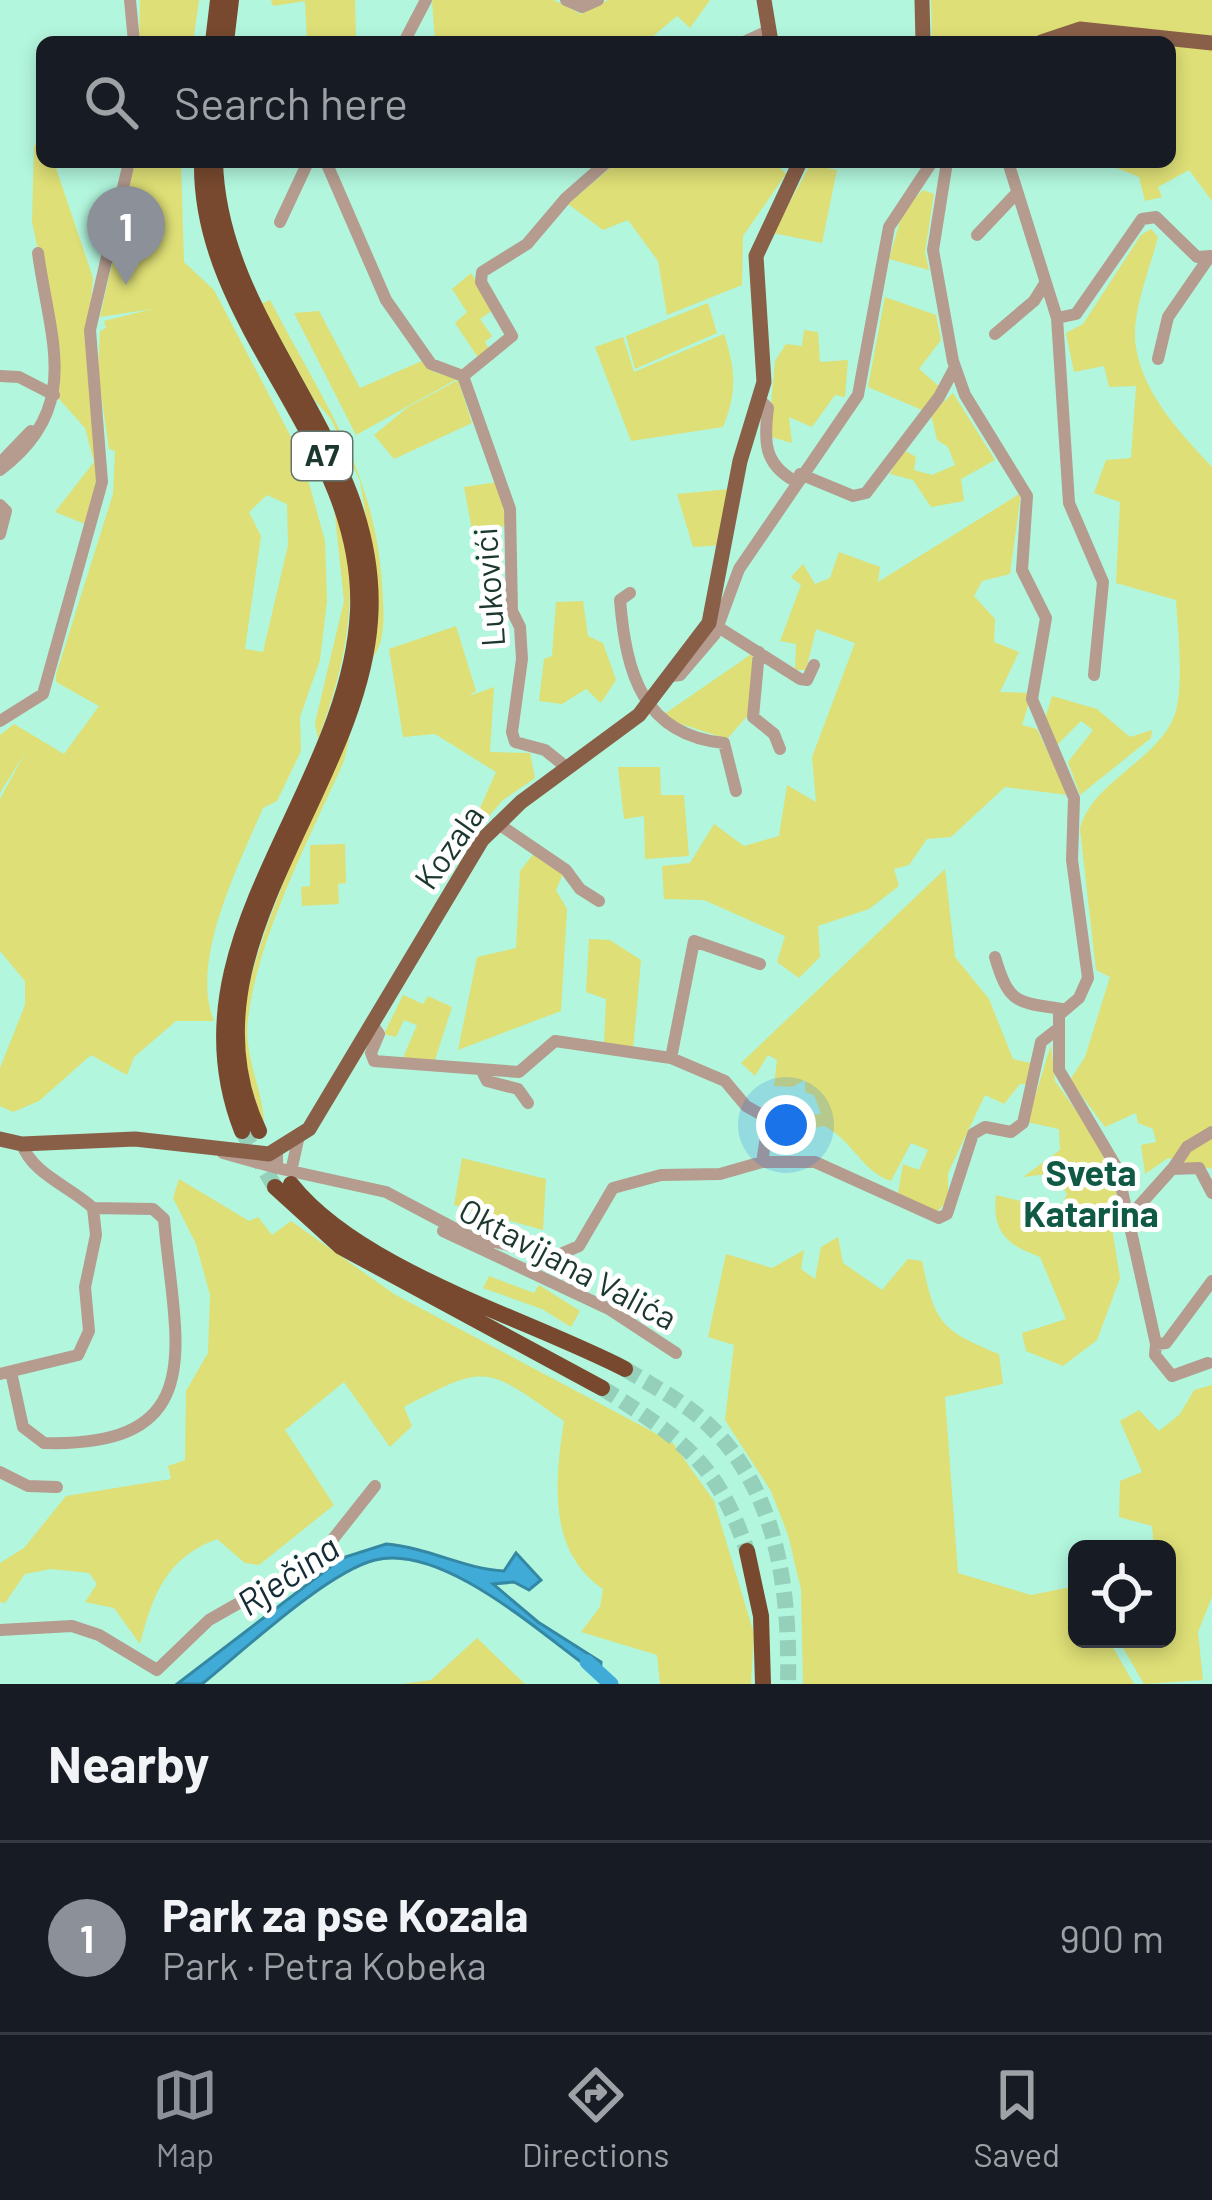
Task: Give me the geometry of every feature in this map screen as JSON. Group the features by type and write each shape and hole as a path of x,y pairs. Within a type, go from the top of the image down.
{"highway":[{"path":"214,36 218,0"},
{"path":"227,36 231,0"},
{"name":"A7","path":"203,168 217,251 331,476 349,526 357,579 356,632 339,701 242,932 227,983 224,1055 250,1131 236,1047 243,976 353,701 367,646 371,585 363,528 344,473 233,258 221,218 216,168"},
{"path":"285,1171 352,1239 625,1369"},
{"path":"285,1171 341,1247 602,1388"},
{"path":"747,1551 763,1633 763,1684"}],"main road":[{"path":"764,0 770,36"},
{"path":"922,0 923,36"},
{"path":"1056,36 1072,30 1089,36"},
{"path":"1176,41 1212,43"},
{"name":"Kozala","path":"0,1139 22,1144 168,1140 285,1171 298,1140 497,824 649,705 709,622 766,356 756,256 797,168"}],"street":[{"path":"130,0 133,36"},
{"path":"407,36 426,0"},
{"path":"566,0 582,7 598,0"},
{"path":"0,721 41,697 98,502 103,442 91,330 128,168"},
{"path":"280,222 305,168"},
{"path":"329,168 386,300 431,364 463,376 512,336 481,282 482,272 527,244 566,198 600,168"},
{"path":"672,676 685,670 718,627 733,578 858,395 889,227 928,168"},
{"path":"798,478 853,496 866,493 939,397 955,367 934,250 946,168"},
{"path":"1009,168 1057,318 1070,503 1103,582 1094,675"},
{"path":"977,235 1016,195"},
{"path":"1057,318 1076,314 1135,224 1150,217 1192,254 1210,257 1168,316 1158,359"},
{"path":"0,466 37,439 54,395 52,329 38,253"},
{"path":"995,334 1045,284"},
{"name":"Oktavijana Valića","path":"285,1171 386,1192 436,1221 498,1245 563,1256 579,1246 613,1188 661,1175 720,1174 763,1162 833,1166 930,1215 946,1214 974,1134 985,1127 1011,1132 1023,1123 1041,1042 1055,1031 1062,1010 1079,998 1088,978 1072,860 1074,798 1033,702 1046,617 1022,571 1027,496 966,397 955,367"},
{"path":"0,376 19,376 54,395"},
{"name":"Lukovići","path":"463,376 510,509 512,611 520,627 522,659 512,732 515,742 544,750 566,767"},
{"name":"Kozala","path":"760,400 768,408 763,438 772,463 798,478"},
{"path":"0,466 31,431"},
{"path":"0,505 6,511 0,535"},
{"path":"630,593 620,600 624,640 649,705 660,722 724,743 736,791"},
{"path":"718,627 800,679 807,680 814,665"},
{"path":"759,652 753,717 773,734 780,749"},
{"path":"497,824 566,870 580,889 599,901"},
{"path":"671,1058 694,940 760,964"},
{"path":"995,957 1005,991 1016,1001 1062,1010"},
{"path":"372,1024 379,1034 371,1053 374,1061 519,1072 555,1041 671,1058 724,1082 746,1106 765,1114 763,1162"},
{"path":"1055,1031 1059,1070 1111,1152 1130,1217 1155,1355 1172,1376 1208,1363"},
{"path":"482,1071 487,1081 518,1088 528,1103"},
{"path":"1130,1217 1187,1147 1212,1132"},
{"path":"22,1144 35,1167 69,1185 94,1208 162,1213 174,1347 172,1390 148,1424 50,1444 28,1435 6,1373 82,1351 89,1331 86,1287 94,1208"},
{"path":"1172,1169 1199,1168 1212,1193"},
{"name":"Oktavijana Valića","path":"436,1221 456,1242 543,1275 565,1292 609,1309 676,1353"},
{"path":"1156,1344 1166,1343 1212,1281"},
{"path":"0,1472 28,1486 58,1487"},
{"path":"0,1630 72,1626 99,1635 157,1670 209,1620 318,1558 375,1486"}],"shaded area":[{"path":"140,0 199,0 194,36 139,36"},
{"path":"271,0 355,0 356,36 307,36 305,1 273,6"},
{"path":"432,0 554,0 581,14 608,0 710,0 690,28 677,16 653,36 435,36"},
{"path":"931,0 1212,0 1212,37 1090,23 1048,36 932,36"},
{"path":"1176,45 1212,49 1212,201 1189,170 1158,187 1162,197 1145,201 1139,177 1117,168 1176,168"},
{"path":"34,146 36,168 56,168 93,278 86,350 101,441 90,526 55,512 94,462 85,428 59,399 60,353 32,222"},
{"path":"134,168 181,168 184,262 214,290 302,458 325,541 327,601 320,660 300,717 301,751 277,801 263,808 220,913 208,971 214,1021 176,1021 134,1057 127,1075 91,1055 39,1101 13,1112 0,1106 0,1068 25,1005 25,981 0,951 0,799 26,751 0,793 0,735 14,724 64,754 99,706 56,682 56,675 113,494 115,451 109,449 98,372 100,331 106,328 104,321 152,309 100,317","holes":["267,495 287,504 288,545 263,652 245,649 261,536 249,512"]},
{"path":"610,168 780,168 786,174 743,236 742,285 667,315 658,261 628,220 603,230 568,204"},
{"path":"808,168 837,170 822,243 773,233"},
{"path":"923,190 934,194 925,252 929,270 889,259 903,211"},
{"path":"1151,229 1158,237 1136,321 1140,365 1165,413 1212,467 1212,1169 1168,1158 1145,1174 1141,1145 1156,1142 1153,1129 1138,1123 1136,1113 1105,1127 1070,1080 1085,1057 1110,977 1096,970 1080,829 1098,797 1155,745 1175,714 1180,674 1176,600 1116,583 1120,502 1094,493 1106,460 1131,458 1136,386 1109,387 1104,366 1074,372 1066,333 1083,324 1141,235"},
{"path":"471,273 494,309 480,319 492,336 485,342 490,351 479,359 455,323 467,312 452,289"},
{"path":"885,297 936,315 941,340 919,369 941,388 922,410 868,387"},
{"path":"270,300 346,443 360,478 371,515 384,616 381,640 370,660 376,577 360,481 331,419 313,398 261,304"},
{"path":"708,303 717,333 635,369 626,336"},
{"path":"319,311 360,388 422,361 434,372 457,379 356,435 294,313"},
{"path":"804,330 818,332 820,362 848,360 845,397 835,395 812,427 789,417 792,443 768,436 775,361 786,344 802,346"},
{"path":"724,334 733,381 723,427 631,441 595,347 623,337 634,372"},
{"path":"458,380 472,423 394,459 374,435 408,407"},
{"path":"953,393 995,460 961,479 964,501 931,507 913,480 890,474 902,449 916,457 914,470 932,475 955,465 948,447 937,440 931,414"},
{"path":"498,482 507,526 472,530 464,487"},
{"path":"730,489 721,545 693,547 677,494"},
{"path":"1021,493 1010,574 982,581 974,596 995,619 994,642 1019,652 1000,692 1032,693 1022,725 1037,729 1068,795 1005,787 951,837 927,839 909,865 894,869 899,886 869,909 818,926 820,957 799,978 777,962 785,936 704,900 664,899 662,866 690,863 714,824 744,846 779,836 787,785 816,802 812,757 855,643 816,629 806,670 795,670 796,644 780,641 801,585 791,577 803,564 815,584 830,578 839,552 880,567 878,582"},
{"path":"333,497 348,558 350,589 344,649 318,739 315,723 344,601"},
{"path":"583,601 588,636 603,643 616,680 601,703 586,689 562,704 539,701 544,659 552,656 556,602"},
{"path":"456,626 476,691 469,696 494,687 490,752 530,753 535,778 503,800 483,823 476,817 496,772 435,734 403,737 389,649"},
{"path":"753,653 749,714 727,739 660,717"},
{"path":"1052,696 1097,709 1130,737 1152,730 1151,738 1080,795 1068,762 1093,730 1081,721 1056,746 1045,719"},
{"path":"352,725 344,761 287,888 253,988 247,1034 264,1128 242,1047 243,1015 282,885"},
{"path":"618,767 660,767 661,795 684,795 689,856 645,859 644,816 624,819"},
{"path":"345,844 346,883 338,884 339,904 302,906 301,887 310,886 310,845"},
{"path":"535,852 564,872 556,890 567,909 561,1011 458,1050 477,957 516,948 520,871"},
{"path":"945,869 955,957 989,999 1013,1059 1035,1064 1032,1084 1020,1084 1004,1104 985,1095 948,1173 948,1200 936,1213 898,1193 903,1164 919,1170 928,1150 911,1143 891,1181 824,1126 776,1136 777,1116 821,1114 814,1095 805,1092 805,1080 792,1087 774,1086 777,1060 768,1055 755,1076 741,1063"},
{"path":"589,939 610,940 641,960 633,1050 604,1044 606,999 586,992"},
{"path":"403,995 423,1004 428,996 452,1007 435,1060 403,1058 417,1025 404,1020 396,1037 384,1034"},
{"path":"1051,1045 1055,1081 1092,1133 1117,1187 1112,1228 1120,1278 1097,1340 1063,1366 1026,1351 1022,1333 1066,1319 1040,1257 1004,1235 995,1208 996,1195 1059,1211 1067,1194 1055,1173 1023,1177 1060,1150 1059,1129 1027,1122"},
{"path":"462,1158 546,1179 543,1230 454,1205"},
{"path":"179,1179 249,1221 258,1217 272,1235 291,1221 394,1294 672,1442 714,1501 754,1634 751,1684 660,1684 657,1655 581,1632 600,1607 603,1589 572,1555 564,1535 558,1467 564,1421 518,1390 487,1377 454,1383 404,1407 412,1426 390,1447 344,1382 285,1430 334,1505 259,1565 245,1563 217,1539 185,1556 164,1580 140,1644 114,1608 85,1602 97,1584 89,1573 51,1569 25,1574 5,1603 0,1602 0,1563 24,1548 66,1496 171,1479 168,1466 185,1460 186,1391 208,1353 210,1295 196,1244 173,1198"},
{"path":"838,1237 843,1263 882,1290 908,1259 922,1261 931,1299 944,1322 964,1338 999,1354 1003,1384 945,1397 958,1573 1031,1595 1068,1588 1068,1648 1113,1648 1134,1684 803,1684 801,1589 788,1535 771,1491 725,1420 734,1345 708,1337 726,1254 772,1268 804,1250 801,1269 815,1279 821,1247"},
{"path":"489,1276 534,1293 539,1285 580,1311 571,1327 542,1309 483,1288"},
{"path":"1212,1385 1212,1597 1198,1632 1203,1680 1144,1684 1123,1648 1176,1648 1176,1540 1153,1540 1152,1526 1119,1517 1120,1481 1142,1472 1120,1421 1139,1410 1159,1431 1180,1414 1194,1390"},
{"path":"477,1638 525,1684 402,1684 431,1680"}],"water":[{"name":"Rječina","path":"386,1544 504,1571 516,1553 541,1580 529,1590 514,1582 493,1584 538,1622 601,1662 600,1676 493,1597 432,1566 403,1559 375,1560 355,1567 310,1596 202,1684 177,1684 342,1558"}],"waterway":[{"name":"Rječina","path":"587,1662 611,1684"}],"tunnel":[{"path":"242,1131 275,1187"},
{"path":"625,1369 702,1419 748,1475 763,1507 782,1577 788,1684"},
{"path":"602,1388 692,1454 723,1494 747,1551"}],"place":[{"name":"Park za pse Kozala","path":"126,285"}],"district":[{"name":"Sveta Katarina","path":"1091,1194"}]}
